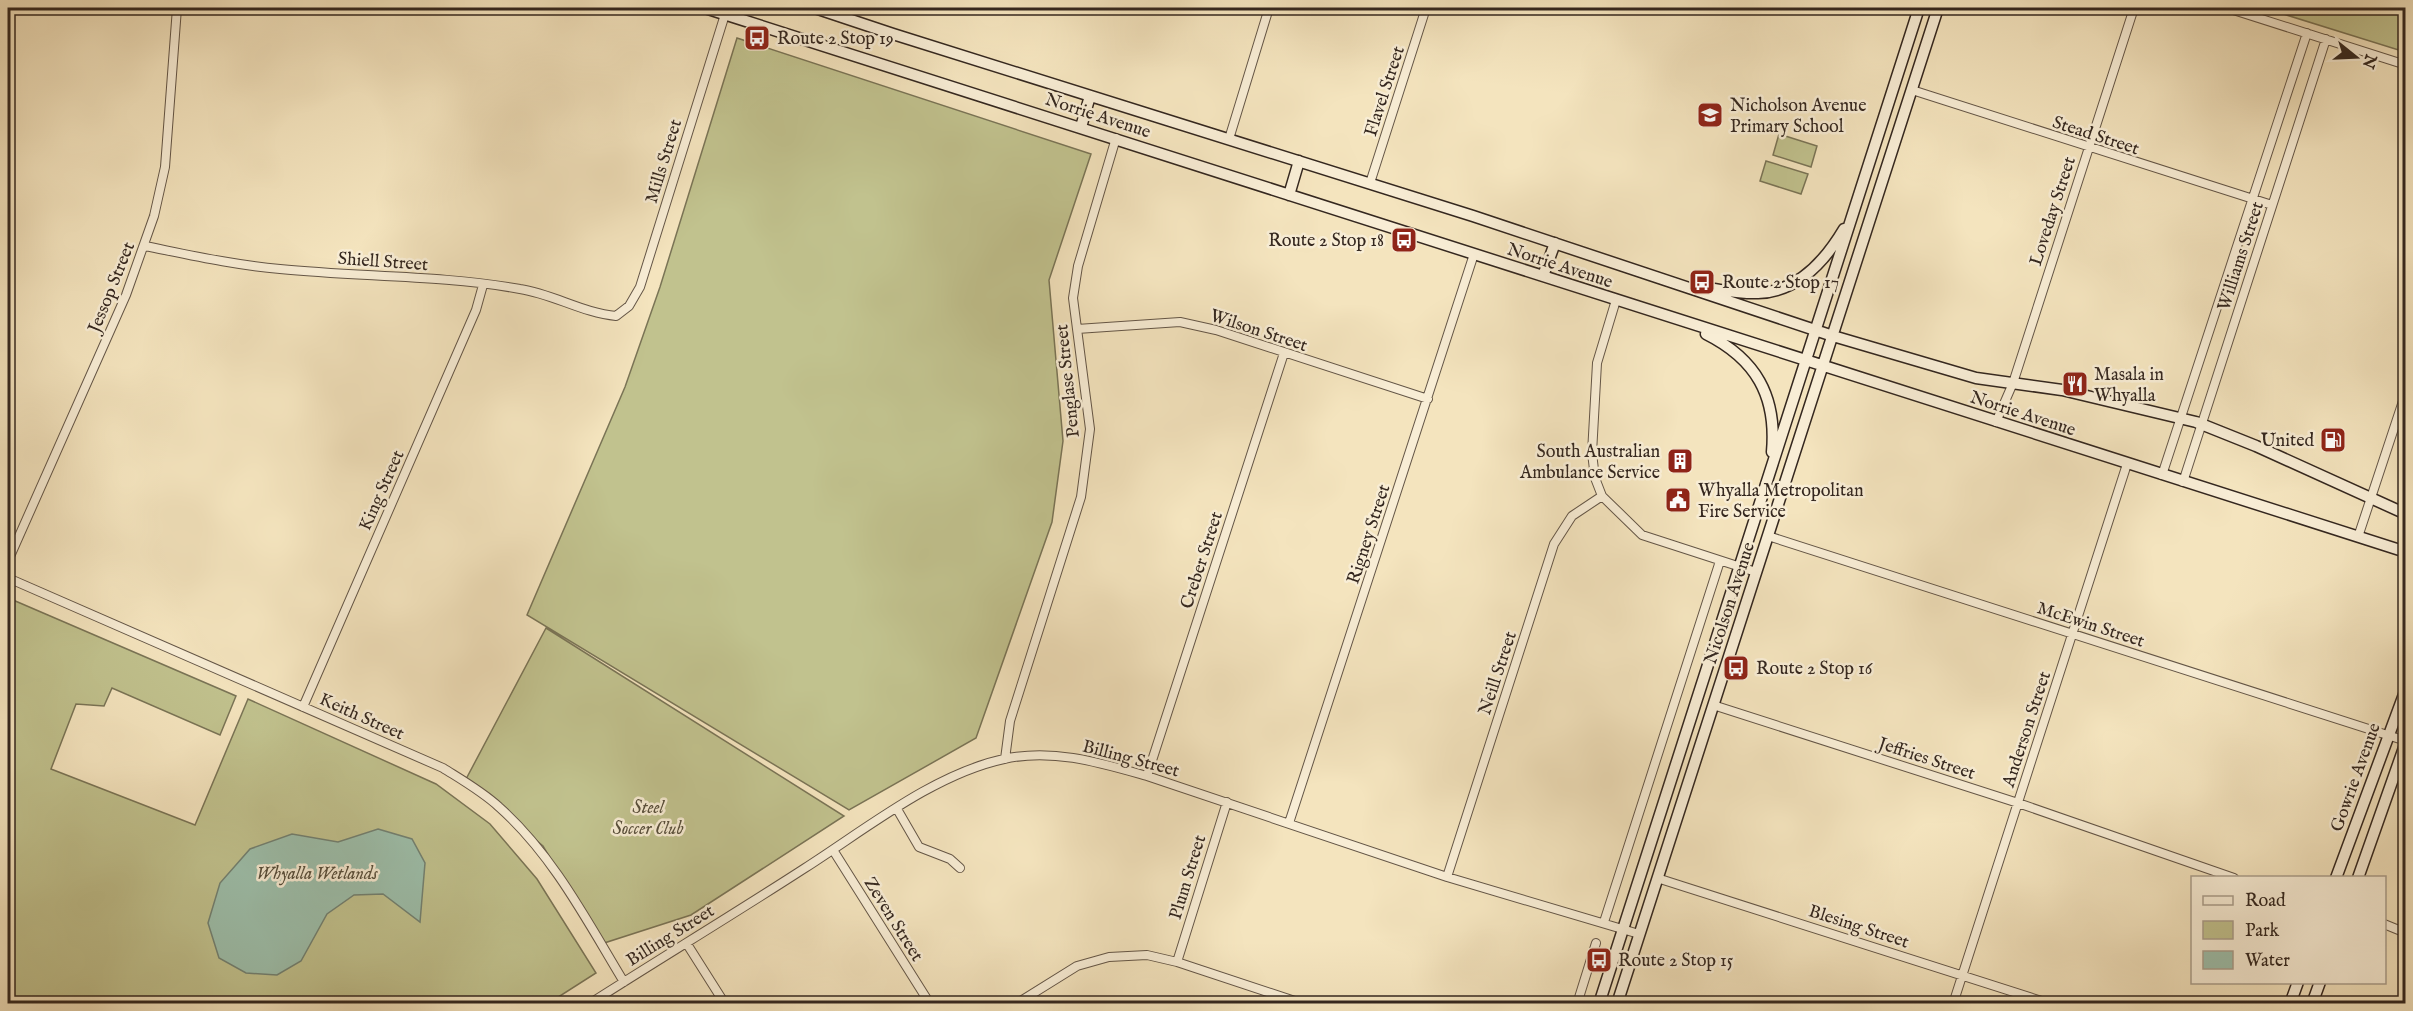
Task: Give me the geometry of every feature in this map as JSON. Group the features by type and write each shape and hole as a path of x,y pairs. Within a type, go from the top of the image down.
{"main road":[{"name":"Norrie Avenue","path":"705,8 726,11 1289,195 2406,552"},
{"name":"Norrie Avenue","path":"815,8 1370,183 1833,336 1976,378 2062,390 2202,425 2256,446 2406,514"},
{"name":"Nicolson Avenue","path":"1599,1004 1919,8"},
{"name":"Nicolson Avenue","path":"1617,1004 1938,8"},
{"path":"1081,127 1090,96"},
{"path":"1289,195 1299,161"},
{"path":"1684,285 1757,293 1785,288 1811,272 1838,239 1852,216"},
{"path":"1543,276 1555,243"},
{"path":"1678,320 1715,338 1743,358 1763,386 1768,401 1773,437 1770,471"},
{"name":"Gowrie Avenue","path":"2337,876 2406,689"},
{"name":"Gowrie Avenue","path":"2359,876 2406,742"},
{"path":"2290,1004 2297,984"},
{"path":"2312,1004 2319,984"}],"street":[{"name":"Jessop Street","path":"8,561 126,296 145,246 165,167 177,8"},
{"path":"1228,140 1269,8"},
{"name":"Flavel Street","path":"1370,183 1426,8"},
{"name":"Loveday Street","path":"1996,422 2013,383 2134,8"},
{"path":"2227,8 2406,65"},
{"name":"Mills Street","path":"616,316 629,306 640,287 726,11"},
{"name":"Williams Street","path":"2162,475 2307,33"},
{"name":"Williams Street","path":"2183,482 2326,39"},
{"name":"Stead Street","path":"1912,90 2272,205"},
{"name":"Penglase Street","path":"1005,759 1010,721 1081,496 1090,429 1073,298 1078,266 1116,138"},
{"name":"Shiell Street","path":"145,246 224,262 281,269 399,276 522,289 600,314 616,316"},
{"name":"Rigney Street","path":"1289,823 1474,254"},
{"name":"King Street","path":"303,706 476,310 483,285"},
{"path":"1616,300 1597,363 1592,453 1595,478 1602,496 1642,535 1756,572"},
{"name":"Wilson Street","path":"1077,329 1180,322 1216,330 1428,399"},
{"name":"Creber Street","path":"1147,776 1284,353"},
{"path":"2358,537 2406,392"},
{"name":"Anderson Street","path":"1953,1004 2127,464"},
{"name":"Neill Street","path":"1447,877 1554,544 1572,516 1602,496"},
{"name":"McEwin Street","path":"1768,536 2406,742"},
{"name":"Nicolson Avenue","path":"1604,922 1720,561"},
{"name":"Keith Street","path":"8,578 443,768 499,806 532,840 557,873 624,981"},
{"name":"Jeffries Street","path":"1713,705 2018,803 2228,876"},
{"name":"Billing Street","path":"589,1004 687,944 937,783 1005,759 1042,755 1064,756 1102,763 1147,776 1447,877 1640,933"},
{"name":"Plum Street","path":"1177,962 1227,802"},
{"path":"897,809 920,847 950,859 960,868"},
{"name":"Zeven Street","path":"833,850 930,1004"},
{"name":"Blesing Street","path":"1657,878 2051,1004"},
{"path":"2386,924 2406,933"},
{"path":"1577,1004 1596,943"},
{"path":"687,944 725,1004"},
{"path":"1016,1004 1077,966 1109,957 1147,956 1177,962 1304,1004"}],"green space":[{"path":"2264,8 2405,8 2405,52"},
{"path":"737,38 1091,154 1049,280 1063,441 1052,522 976,738 849,810 527,615 625,387 660,287"},
{"path":"1779,134 1817,146 1811,167 1773,155"},
{"path":"1766,161 1808,174 1801,194 1760,181"},
{"name":"Whyalla Wetlands","path":"13,600 236,696 220,735 112,688 104,706 76,704 51,769 195,825 248,699 436,784 490,824 537,879 596,973 549,1003 8,1003 8,614"},
{"name":"Steel Soccer Club","path":"546,628 844,816 691,915 601,944 543,846 465,781"}],"water":[{"path":"378,829 412,839 425,863 420,922 383,894 354,895 327,914 301,961 277,975 246,973 219,958 208,923 220,883 250,849 292,834 338,842"}],"place":[{"name":"Route 2 Stop 19","path":"757,38"},
{"name":"Nicholson Avenue Primary School","path":"1710,115"},
{"name":"Route 2 Stop 18","path":"1404,240"},
{"name":"Route 2 Stop 17","path":"1702,282"},
{"name":"Masala in Whyalla","path":"2075,384"},
{"name":"United","path":"2333,440"},
{"name":"South Australian Ambulance Service","path":"1680,461"},
{"name":"Whyalla Metropolitan Fire Service","path":"1678,500"},
{"name":"Route 2 Stop 16","path":"1736,668"},
{"name":"Route 2 Stop 15","path":"1599,960"}]}
